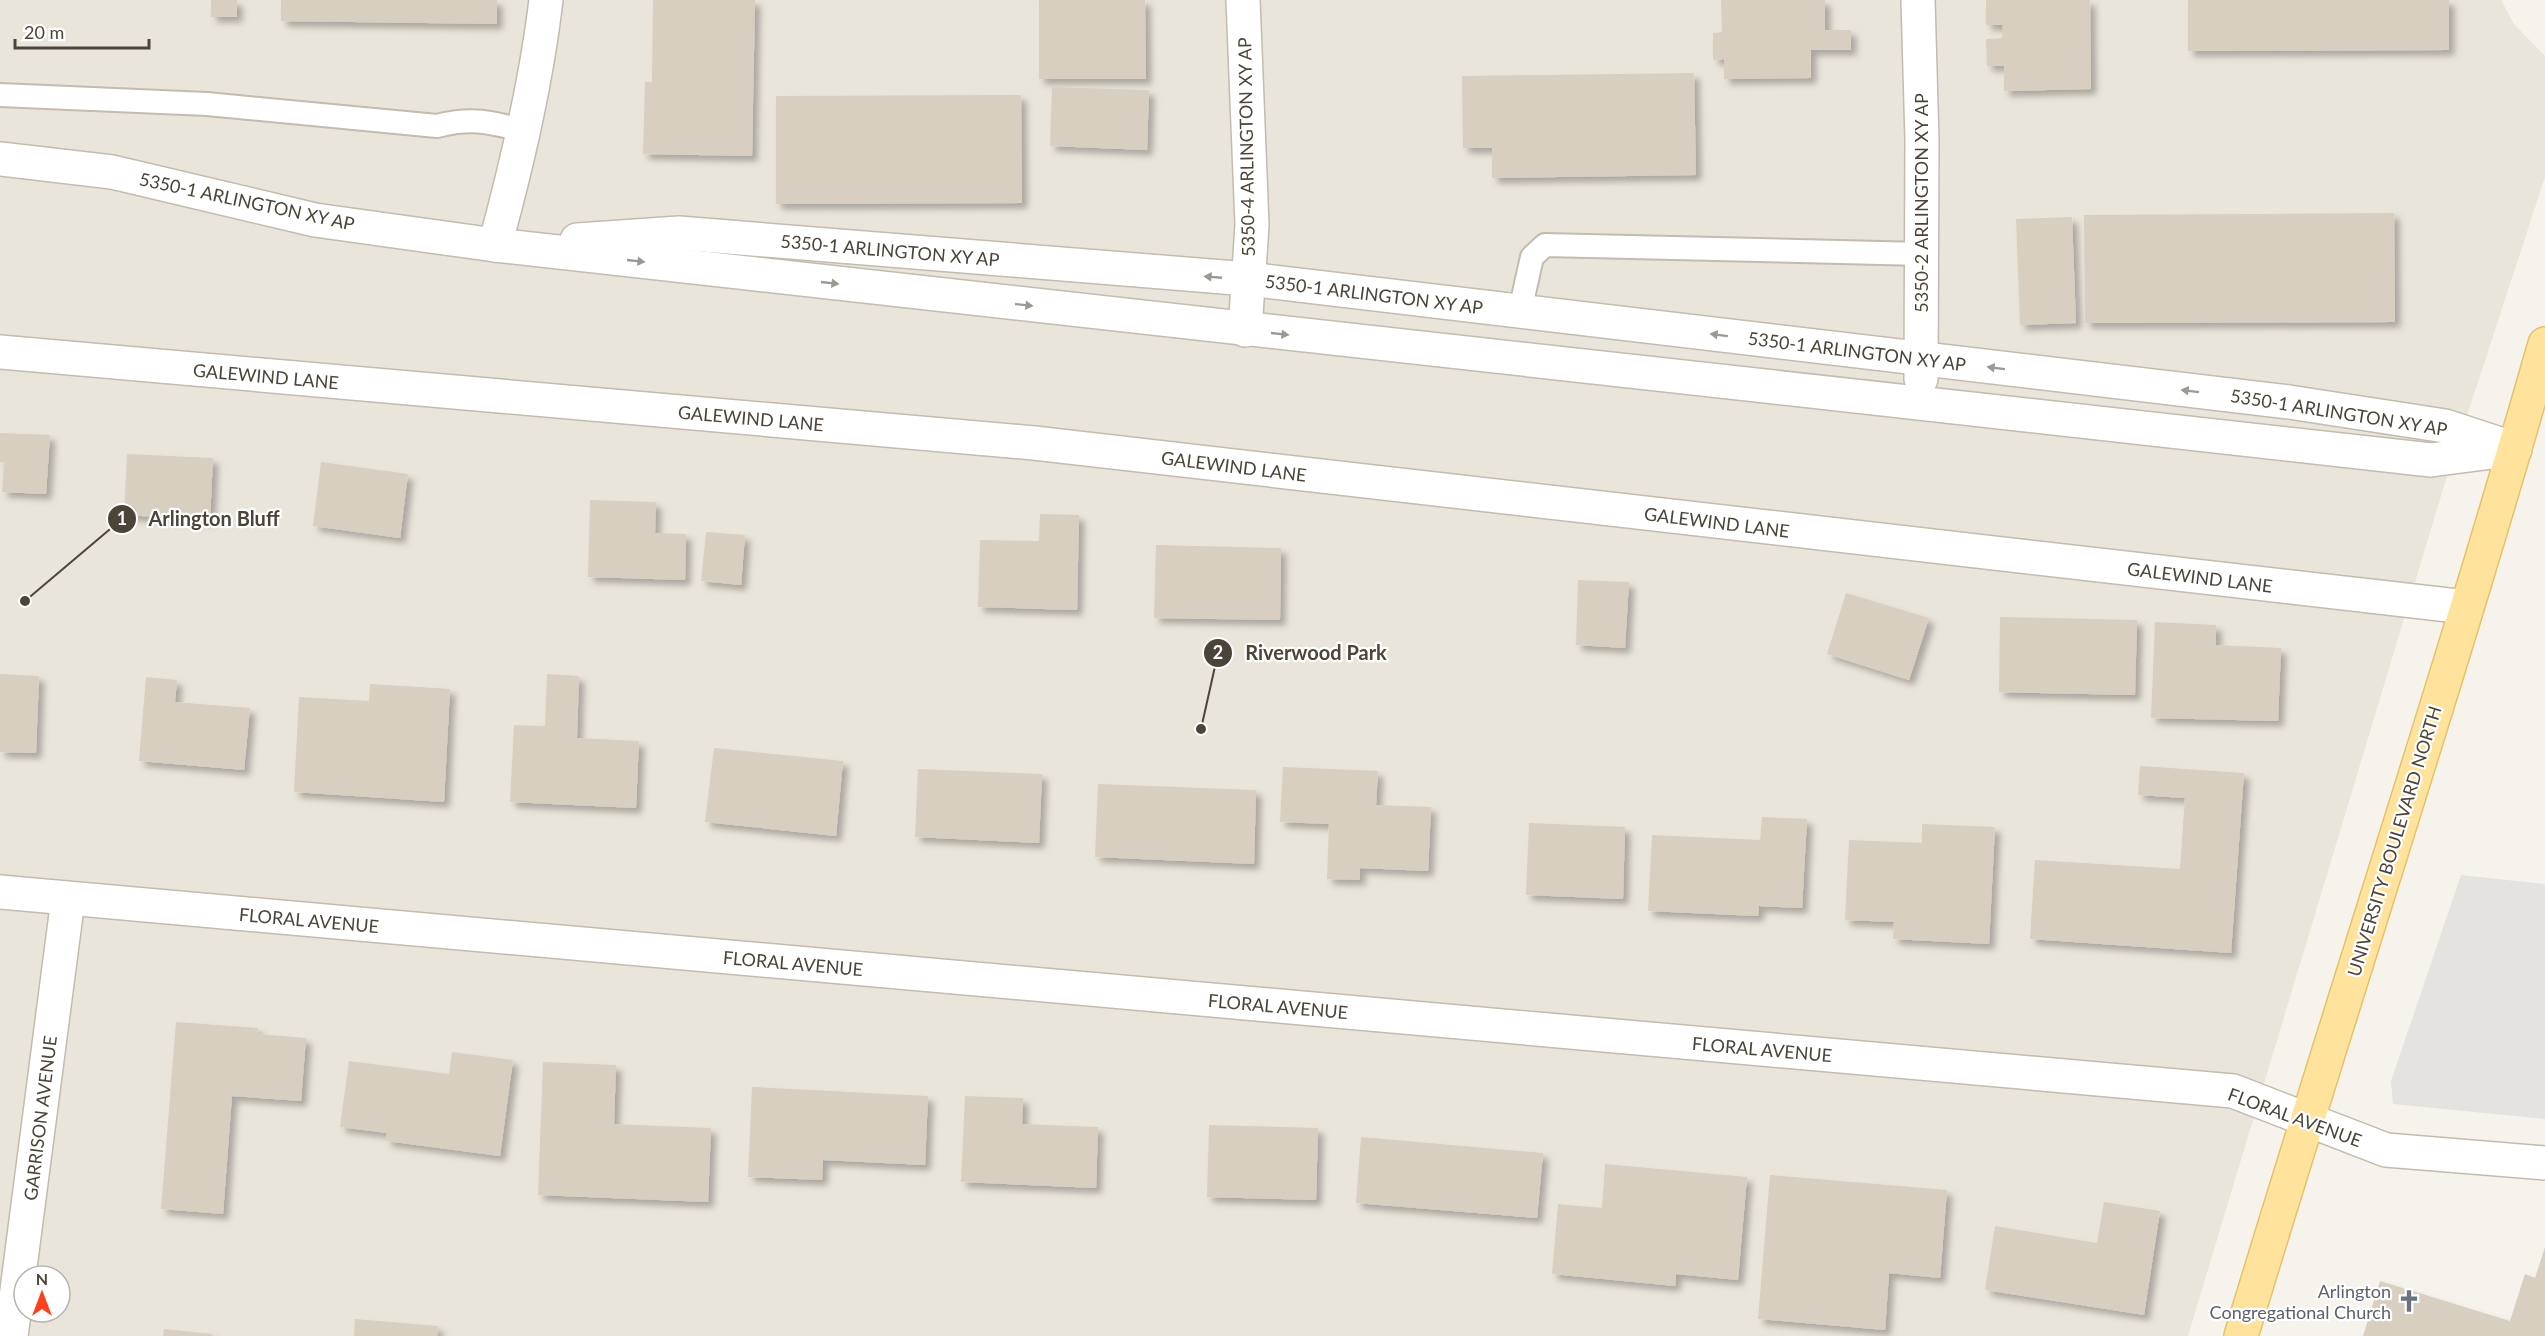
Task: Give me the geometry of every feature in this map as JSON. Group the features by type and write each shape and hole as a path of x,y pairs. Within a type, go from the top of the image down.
{"main road":[{"name":"UNIVERSITY BOULEVARD NORTH","path":"2241,1336 2306,1119 2396,840 2545,345"}],"street":[{"path":"495,245 525,131 538,64 546,0"},
{"name":"5350-4 ARLINGTON XY AP","path":"1243,0 1252,225 1245,330"},
{"name":"5350-2 ARLINGTON XY AP","path":"1918,0 1922,254 1920,405"},
{"name":"5350-1 ARLINGTON XY AP","path":"0,159 112,172 315,220 495,245 2431,460 2515,449"},
{"name":"5350-1 ARLINGTON XY AP","path":"495,245 679,233 1248,279 2289,402 2445,426 2515,449"},
{"name":"GALEWIND LANE","path":"0,352 1034,443 2466,608"},
{"name":"FLORAL AVENUE","path":"0,892 2233,1091 2386,1150 2545,1163"},
{"name":"GARRISON AVENUE","path":"11,1336 68,899"}],"lane":[{"path":"0,95 207,104 437,126 459,120 476,120 525,131"},
{"path":"1520,311 1532,257 1545,245 1922,254"}],"shaded area":[{"path":"0,0 2501,0 2514,24 2545,56 2545,177 2444,486 2188,1336 0,1336"},
{"path":"2461,875 2545,884 2545,1119 2393,1104 2391,1081"}],"building":[{"path":"211,0 237,0 237,17 211,17"},
{"path":"281,0 497,0 497,24 281,21"},
{"path":"653,0 755,0 752,156 643,154 645,82 652,82"},
{"path":"1039,0 1145,0 1146,79 1039,79"},
{"path":"1721,0 1825,0 1825,30 1851,30 1851,50 1811,50 1811,78 1724,79 1724,59 1713,60 1713,33 1722,32"},
{"path":"1986,0 2090,0 2091,89 2004,91 2004,66 1987,66 1986,39 2002,38 2003,25 1986,25"},
{"path":"2188,0 2449,0 2449,50 2188,51"},
{"path":"1694,73 1696,175 1492,178 1492,148 1463,148 1462,76"},
{"path":"1052,87 1149,90 1147,150 1050,146"},
{"path":"1021,95 1022,203 776,204 776,96"},
{"path":"2394,213 2395,322 2085,323 2084,215"},
{"path":"2072,217 2076,323 2020,325 2016,219"},
{"path":"0,433 50,435 46,494 2,492 4,462 0,462"},
{"path":"127,454 213,458 210,520 124,515"},
{"path":"321,462 408,474 400,538 313,526"},
{"path":"590,500 656,502 655,533 686,534 685,580 588,577"},
{"path":"1040,514 1079,515 1077,610 978,607 980,540 1039,541"},
{"path":"706,532 745,535 741,585 701,581"},
{"path":"1156,545 1281,548 1280,620 1154,618"},
{"path":"1578,580 1629,582 1625,648 1576,645"},
{"path":"1846,593 1929,618 1909,680 1827,654"},
{"path":"2000,617 2137,620 2135,695 1999,692"},
{"path":"2155,622 2216,625 2216,645 2281,648 2278,721 2151,718"},
{"path":"0,674 39,676 36,753 0,752"},
{"path":"547,674 579,676 577,738 639,741 636,808 510,802 514,725 545,726"},
{"path":"146,677 177,680 175,702 250,708 244,770 139,761"},
{"path":"370,684 450,689 444,802 294,792 299,697 369,701"},
{"path":"714,748 843,761 836,836 705,822"},
{"path":"2140,766 2244,773 2231,953 2030,939 2035,860 2180,869 2185,798 2138,795"},
{"path":"1283,767 1378,771 1376,805 1431,807 1428,871 1360,868 1360,880 1327,879 1329,824 1280,822"},
{"path":"918,769 1042,774 1039,843 915,837"},
{"path":"1098,784 1256,790 1254,864 1095,857"},
{"path":"1762,817 1807,819 1802,908 1759,906 1758,916 1648,911 1652,835 1760,840"},
{"path":"1529,823 1625,827 1623,899 1526,895"},
{"path":"1922,824 1995,827 1989,944 1893,939 1894,922 1845,920 1849,840 1922,843"},
{"path":"176,1022 258,1028 257,1034 306,1038 301,1101 232,1096 223,1214 161,1209"},
{"path":"452,1052 513,1060 500,1156 386,1141 387,1133 340,1127 349,1061 449,1074"},
{"path":"543,1062 616,1065 614,1124 711,1128 708,1202 538,1195"},
{"path":"752,1087 928,1096 925,1165 823,1160 822,1180 748,1177"},
{"path":"965,1096 1023,1098 1022,1124 1098,1127 1096,1188 961,1182"},
{"path":"1209,1125 1318,1128 1316,1200 1207,1197"},
{"path":"1361,1137 1543,1153 1537,1218 1356,1203"},
{"path":"1605,1164 1747,1177 1738,1280 1676,1274 1675,1286 1552,1274 1558,1204 1602,1208"},
{"path":"1770,1175 1947,1190 1940,1278 1889,1273 1885,1330 1758,1319"},
{"path":"2104,1202 2160,1211 2144,1315 1985,1290 1995,1226 2097,1243"},
{"name":"Arlington Congregational Church","path":"2545,1247 2545,1336 2363,1336 2380,1281 2510,1321 2525,1274 2535,1278"},
{"path":"355,1319 438,1326 437,1336 354,1336"},
{"path":"164,1329 212,1334 212,1336 163,1336"}],"place":[{"name":"Arlington Bluff","path":"25,601"},
{"name":"Riverwood Park","path":"1201,729"},
{"name":"Arlington Congregational Church","path":"2409,1301"}]}
